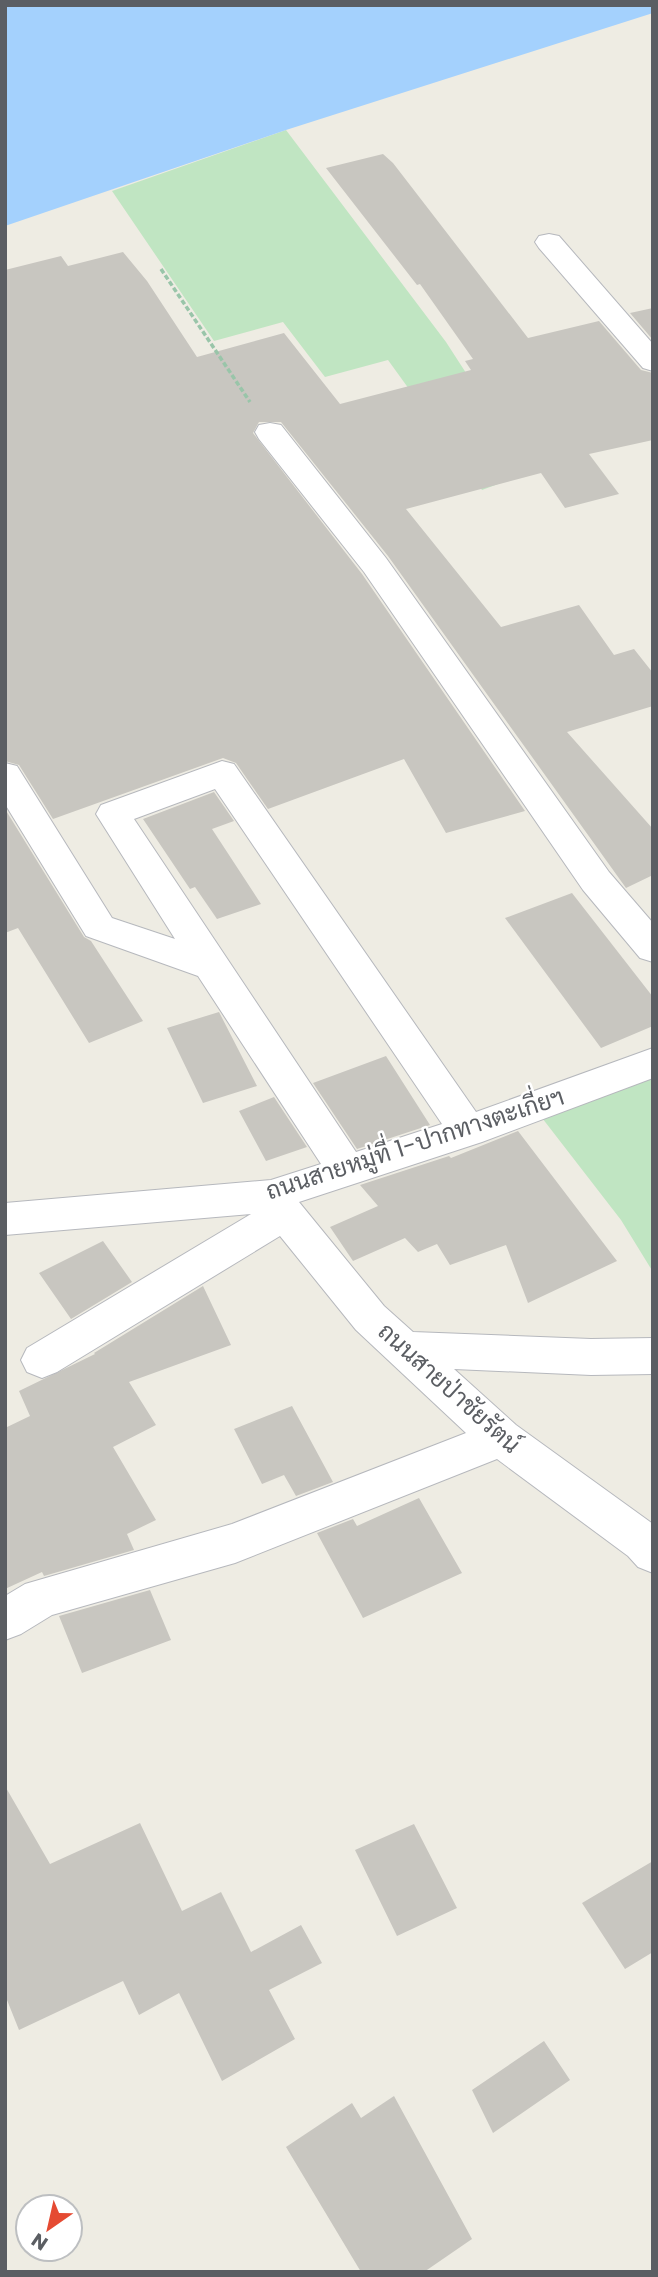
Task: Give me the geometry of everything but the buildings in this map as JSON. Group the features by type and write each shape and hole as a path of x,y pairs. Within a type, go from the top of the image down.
{"street":[{"path":"548,242 653,362"},
{"path":"270,432 375,565 596,881 653,948"},
{"path":"348,1172 113,814 222,773 467,1131"},
{"path":"5,775 99,927 211,967"},
{"name":"ถนนสายหมู่ที่ 1-ปากทางตะเกี่ยฯ","path":"5,1219 278,1204 348,1172 653,1063"},
{"path":"42,1360 278,1204"},
{"name":"ถนนสายป่าชัยรัตน์","path":"278,1204 370,1318 501,1438 643,1542 653,1553"},
{"path":"405,1349 591,1357 653,1356"},
{"path":"5,1620 41,1598 235,1543 501,1438"}],"path":[{"path":"160,269 270,432"}],"green space":[{"path":"286,130 446,342 530,472 482,490 388,360 325,377 283,322 214,341 112,191"},
{"path":"653,1074 653,1272 621,1220 539,1114"}],"water":[{"path":"5,5 653,5 653,13 286,130 5,226"}]}
